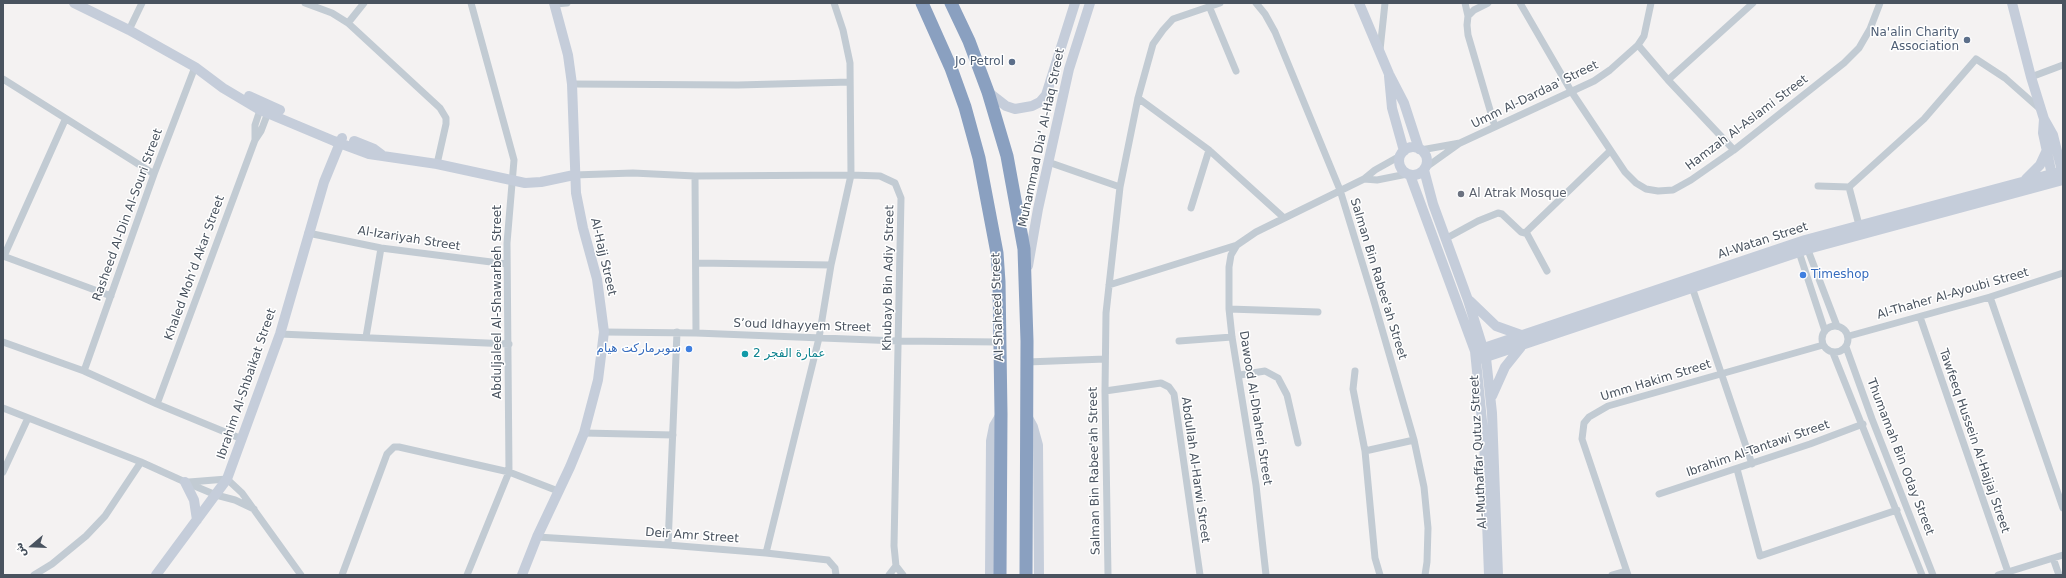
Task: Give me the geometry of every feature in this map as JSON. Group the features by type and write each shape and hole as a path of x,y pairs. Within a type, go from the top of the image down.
{"highway":[{"name":"Al-Shaheed Street","path":"922,3 951,68 979,158 997,253 1000,342 1000,575"},
{"path":"954,6 988,92 1007,156 1024,249 1027,362 1026,575"}],"street":[{"path":"74,3 129,30 265,108 338,139 371,147 382,155 438,164 511,181 541,182 574,175"},
{"path":"129,30 142,3"},
{"path":"305,3 332,13 348,23 440,108 446,118 446,124 438,164"},
{"path":"348,23 364,3"},
{"name":"Abduljaleel Al-Shawarbeh Street","path":"467,575 509,472 507,221 514,160 471,3"},
{"path":"555,4 567,3"},
{"path":"766,553 819,338 831,265 851,175 850,82 846,40 834,3"},
{"name":"Muhammad Dia' Al-Haq Street","path":"988,92 1006,106 1015,109 1032,106 1040,102 1046,95 1060,46 1075,3"},
{"name":"Muhammad Dia' Al-Haq Street","path":"1026,280 1048,162 1073,51 1090,3"},
{"path":"1048,162 1120,187 1138,98 1153,44 1162,30 1173,19 1220,3"},
{"name":"Salman Bin Rabee'ah Street","path":"1256,3 1265,14 1275,32 1340,190 1414,440 1424,487 1428,528 1428,562 1425,575"},
{"path":"1359,3 1389,74 1404,104 1420,150 1427,160 1424,169 1418,174 1409,174 1377,180 1364,179"},
{"path":"1380,50 1386,3"},
{"path":"1465,3 1468,16 1468,35 1496,127"},
{"path":"1468,16 1474,10 1488,3"},
{"name":"Hamzah Al-Aslami Street","path":"1520,3 1571,91 1625,172 1636,183 1646,189 1658,191 1673,190 1691,180 1734,150 1844,63 1859,48 1870,29 1880,3"},
{"name":"Umm Al-Dardaa' Street","path":"1424,169 1460,143 1594,81 1610,70 1638,45 1647,26 1651,3"},
{"path":"1668,80 1753,3"},
{"path":"2012,3 2042,115 2052,135 2059,175"},
{"name":"Al-Hajj Street","path":"522,575 537,537 584,432 598,380 604,332 597,278 583,228 574,175 572,84 568,55 555,4"},
{"path":"1209,6 1236,71"},
{"path":"1638,45 1668,80 1734,150"},
{"path":"1060,46 1073,51"},
{"path":"1818,186 1849,186 1924,119 1976,59 2005,78 2042,115 2046,152 2059,175"},
{"path":"2031,77 2063,65"},
{"name":"Rasheed Al-Din Al-Souri Street","path":"84,372 154,174 194,67"},
{"path":"1389,74 1392,108 1402,154 1400,166 1409,174"},
{"path":"3,79 65,120 154,174"},
{"path":"572,84 738,85 850,82"},
{"path":"1138,98 1209,150 1283,217"},
{"name":"Khaled Moh’d Akar Street","path":"157,404 254,140 255,125 265,108"},
{"path":"65,120 3,256 111,296"},
{"path":"2052,135 2063,143"},
{"name":"Ibrahim Al-Shbaikat Street","path":"156,575 227,479 280,334 308,233 338,139"},
{"name":"Umm Al-Dardaa' Street","path":"1420,150 1460,143"},
{"path":"1109,286 1237,245 1246,238 1283,217 1364,179 1380,167 1402,154 1408,148 1420,150"},
{"path":"1191,208 1209,150"},
{"path":"1526,232 1610,151"},
{"path":"2024,180 2040,165 2046,152"},
{"name":"Al-Muthaffar Qutuz Street","path":"1424,169 1445,239 1468,300 1491,398 1498,575"},
{"name":"Khubayb Bin Adiy Street","path":"574,175 633,173 695,176 851,175 880,176 889,178 895,183 901,198 894,546 896,566"},
{"name":"Al-Muthaffar Qutuz Street","path":"1409,174 1480,354 1489,575"},
{"name":"Al-Watan Street","path":"1523,340 1692,287 1859,225 2024,180 2059,175"},
{"name":"Al-Watan Street","path":"1480,354 1802,246 2059,175"},
{"path":"695,176 697,263 696,332"},
{"path":"1849,186 1859,225"},
{"name":"Salman Bin Rabee'ah Street","path":"1108,575 1105,391 1106,313 1120,187"},
{"path":"1445,239 1478,221 1498,213 1502,214 1521,232 1526,232"},
{"path":"1526,232 1547,271"},
{"name":"Al-Izariyah Street","path":"308,233 381,248 507,264"},
{"name":"Dawood Al-Dhaheri Street","path":"1237,245 1231,255 1229,267 1229,309 1232,337 1240,375 1256,485 1266,575"},
{"path":"1802,246 1837,326"},
{"path":"1802,246 1825,331"},
{"path":"366,337 381,248"},
{"path":"697,263 831,265"},
{"name":"Al-Thaher Al-Ayoubi Street","path":"1848,336 1990,297 2062,275"},
{"path":"1692,287 1752,464"},
{"path":"1990,297 2063,508"},
{"path":"1468,300 1496,326 1523,340 1504,367 1491,398"},
{"path":"1229,309 1318,312"},
{"name":"Tawfeeq Hussein Al-Hajjaj Street","path":"1920,316 2008,572"},
{"path":"1837,326 1842,327 1848,336 1846,347 1843,351 1833,353 1823,345 1822,340 1825,331 1830,327 1837,326"},
{"name":"S’oud Idhayyem Street","path":"604,332 696,332 819,338 1000,342"},
{"path":"668,545 677,332"},
{"path":"280,334 509,344"},
{"path":"1179,341 1232,337"},
{"path":"3,342 84,372 242,439"},
{"name":"Umm Hakim Street","path":"1627,573 1582,439 1584,423 1598,410 1608,406 1722,372 1823,345"},
{"name":"Thumamah Bin Oday Street","path":"1846,347 1872,419 1932,572"},
{"name":"Thumamah Bin Oday Street","path":"1833,353 1863,424 1920,573"},
{"path":"1027,362 1105,359"},
{"path":"1240,375 1265,371 1278,378 1286,395 1298,443"},
{"path":"1354,371 1353,389 1365,451 1375,558 1380,575"},
{"name":"Abdullah Al-Harwi Street","path":"1105,391 1162,384 1169,387 1174,394 1200,575"},
{"path":"3,408 141,462 216,495 235,500 254,509"},
{"path":"990,575 991,441 994,426 1000,414"},
{"path":"1027,416 1033,427 1038,445 1039,575"},
{"path":"3,472 28,418"},
{"name":"Ibrahim Al-Tantawi Street","path":"1659,494 1752,464 1863,424"},
{"path":"584,432 673,435"},
{"path":"1365,451 1414,440"},
{"path":"342,575 387,454 394,447 399,446 509,472 558,491"},
{"path":"34,575 67,552 100,521 125,489 141,462"},
{"path":"1737,469 1760,556 1897,510"},
{"path":"185,482 227,479 242,493 302,575"},
{"path":"185,482 194,500 198,520"},
{"name":"Deir Amr Street","path":"537,537 668,545 828,560 835,568 836,575"},
{"path":"1998,575 2063,555"},
{"path":"2053,558 2059,575"},
{"path":"889,575 896,566 903,575"},
{"path":"1932,572 1940,575"},
{"path":"1612,575 1627,573"}],"place":[{"name":"Na'alin Charity Association","path":"1967,40"},
{"name":"Jo Petrol","path":"1012,62"},
{"name":"Al Atrak Mosque","path":"1461,194"},
{"name":"Timeshop","path":"1803,275"},
{"name":"سوبرماركت هيام","path":"689,349"},
{"name":"عمارة الفجر 2","path":"745,354"}]}
